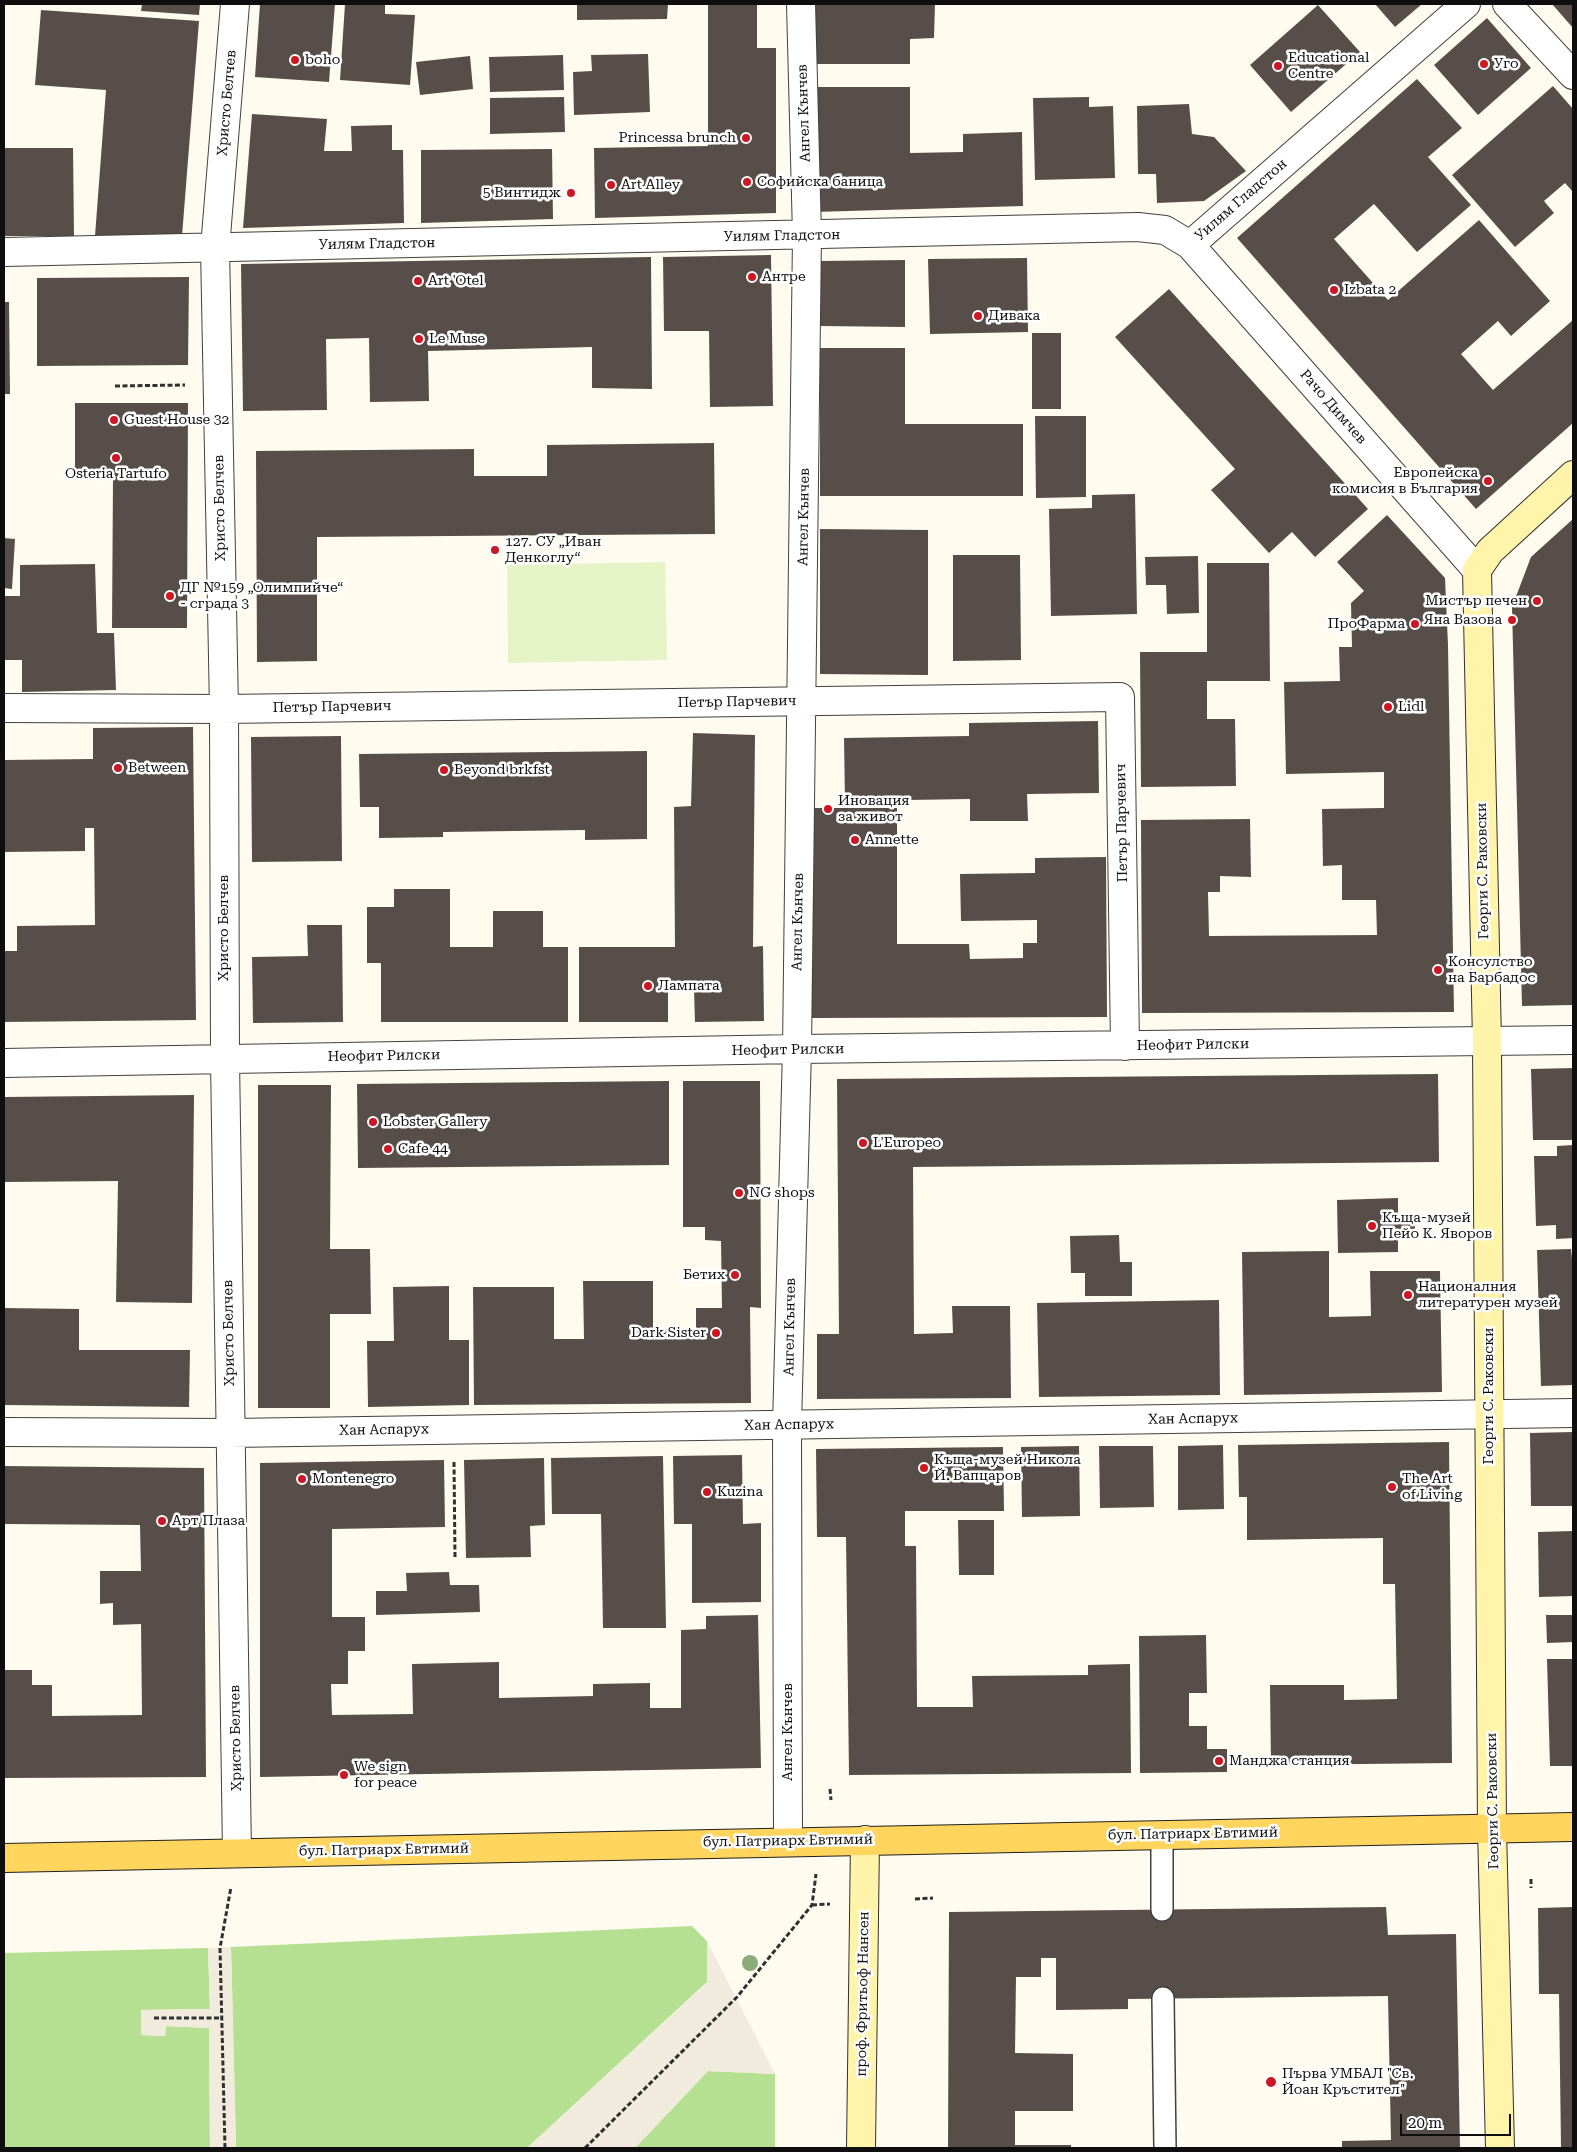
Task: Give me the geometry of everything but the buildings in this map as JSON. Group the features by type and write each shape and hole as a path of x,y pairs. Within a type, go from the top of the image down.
{"main road":[{"name":"бул. Патриарх Евтимий","path":"4,1858 788,1841 1573,1827"}],"street":[{"name":"Христо Белчев","path":"235,4 215,248 224,709 225,1059 237,1853"},
{"name":"Ангел Кънчев","path":"788,1841 787,1425 797,1049 807,235 800,4"},
{"name":"Уилям Гладстон","path":"4,252 1138,227 1165,230 1190,245 1466,4"},
{"path":"1507,4 1573,75"},
{"name":"Рачо Димчев","path":"1190,245 1477,570"},
{"path":"1477,570 1490,551 1573,475"},
{"name":"Георги С. Раковски","path":"1477,570 1487,1042 1492,1828 1500,2148"},
{"name":"Петър Парчевич","path":"4,708 224,709 1120,697 1124,1046"},
{"name":"Неофит Рилски","path":"4,1063 797,1049 1573,1040"},
{"name":"Хан Аспарух","path":"4,1432 230,1433 454,1428 1573,1413"},
{"name":"проф. Фритьоф Нансен","path":"861,2148 865,1840"}],"lane":[{"path":"1162,1835 1162,1910"},
{"path":"1164,1998 1165,2148"}],"path":[{"path":"116,386 217,385"},
{"path":"454,1428 455,1557"},
{"path":"830,1789 831,1800"},
{"path":"225,2148 220,1948 237,1853"},
{"path":"1531,1879 1531,1888"},
{"path":"585,2148 737,1998 812,1906 813,1889"},
{"path":"915,1899 933,1898"},
{"path":"812,1906 830,1904"},
{"path":"154,2018 221,2018"}],"green space":[{"path":"665,562 667,660 508,663 507,565"},
{"path":"692,1926 707,1941 707,1982 527,2148 236,2148 231,1947"},
{"path":"208,1948 210,2009 142,2010 141,2035 165,2036 166,2026 209,2028 210,2148 4,2148 4,1953"},
{"path":"708,2071 775,2074 775,2148 635,2148"}],"shaded area":[{"path":"707,1941 775,2074 708,2071 635,2148 527,2148 707,1983"},
{"path":"231,1947 236,2148 210,2148 209,2028 166,2026 165,2036 141,2035 141,2010 210,2009 208,1948"}],"place":[{"name":"boho","path":"295,60"},
{"name":"Уго","path":"1484,64"},
{"name":"Educational Centre","path":"1278,66"},
{"name":"Princessa brunch","path":"746,138"},
{"name":"Софийска баница","path":"747,182"},
{"name":"Art Alley","path":"611,185"},
{"name":"5 Винтидж","path":"571,193"},
{"name":"Антре","path":"752,277"},
{"name":"Art 'Otel","path":"418,281"},
{"name":"Izbata 2","path":"1334,290"},
{"name":"Дивака","path":"978,316"},
{"name":"Le Muse","path":"419,339"},
{"name":"Guest House 32","path":"114,420"},
{"name":"Osteria Tartufo","path":"116,458"},
{"name":"Европейска комисия в България","path":"1488,481"},
{"name":"127. СУ „Иван Денкоглу“","path":"495,550"},
{"name":"ДГ №159 „Олимпийче“ - сграда 3","path":"170,596"},
{"name":"Мистър печен","path":"1537,601"},
{"name":"Яна Вазова","path":"1512,620"},
{"name":"ПроФарма","path":"1415,624"},
{"name":"Lidl","path":"1388,707"},
{"name":"Between","path":"118,768"},
{"name":"Beyond brkfst","path":"444,770"},
{"name":"Иновация за живот","path":"828,809"},
{"name":"Annette","path":"855,840"},
{"name":"Консулство на Барбадос","path":"1438,970"},
{"name":"Лампата","path":"648,986"},
{"name":"Lobster Gallery","path":"373,1122"},
{"name":"L'Europeo","path":"863,1143"},
{"name":"Cafe 44","path":"388,1149"},
{"name":"NG shops","path":"739,1193"},
{"name":"Къща-музей Пейо К. Яворов","path":"1372,1226"},
{"name":"Бетих","path":"735,1275"},
{"name":"Националния литературен музей","path":"1408,1295"},
{"name":"Dark Sister","path":"716,1333"},
{"name":"Къща-музей Никола Й. Вапцаров","path":"924,1468"},
{"name":"Montenegro","path":"302,1479"},
{"name":"The Art of Living","path":"1392,1487"},
{"name":"Kuzina","path":"707,1492"},
{"name":"Арт Плаза","path":"162,1521"},
{"name":"Манджа станция","path":"1219,1761"},
{"name":"We sign for peace","path":"344,1775"},
{"name":"Първа УМБАЛ \"Св. Йоан Кръстител\"","path":"1271,2082"}]}
